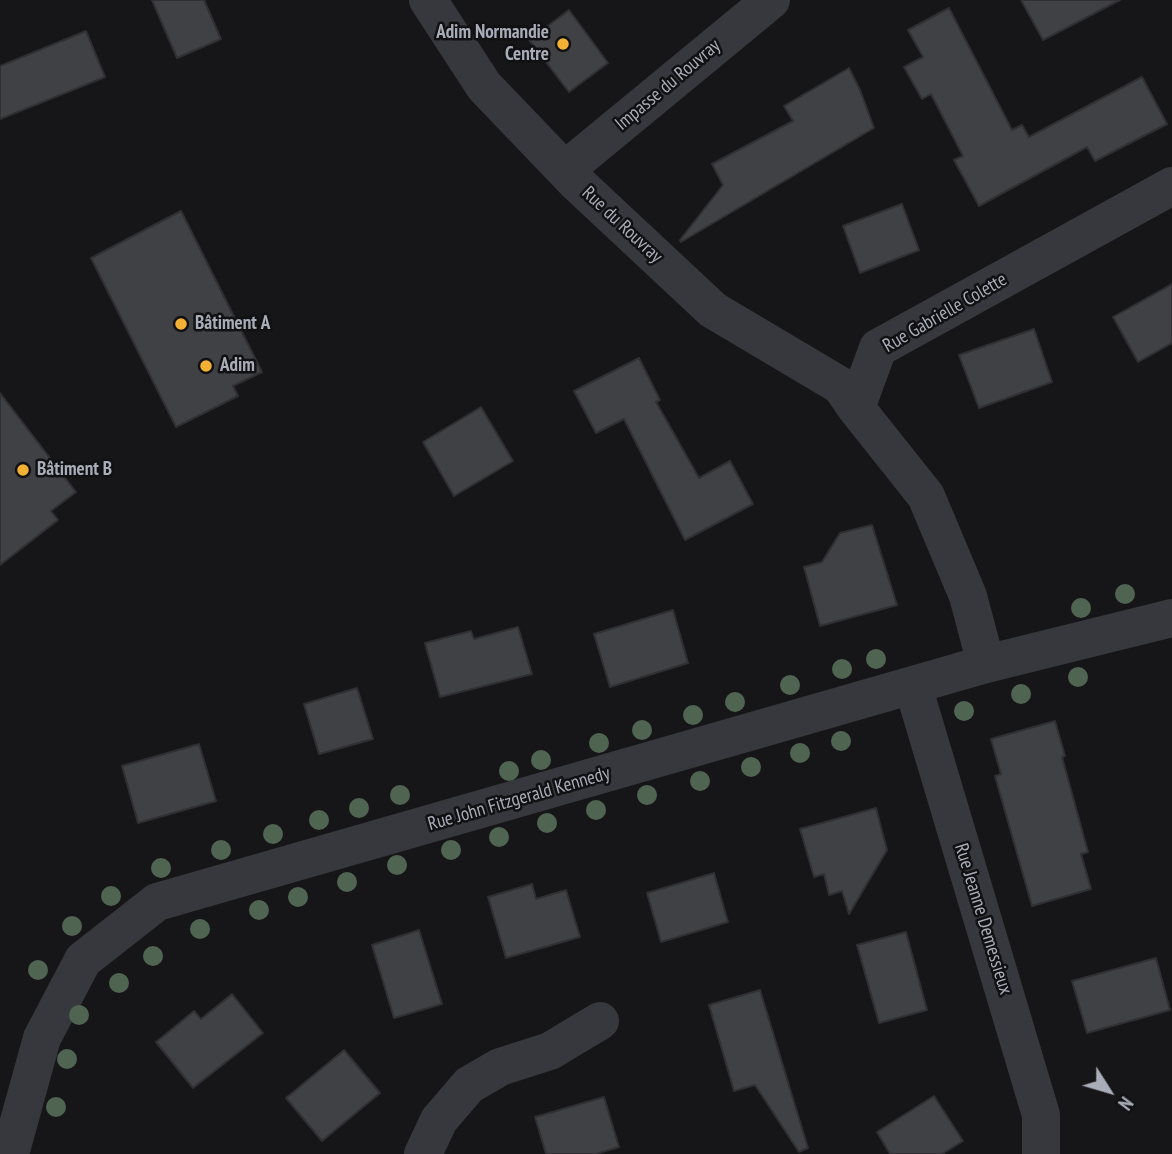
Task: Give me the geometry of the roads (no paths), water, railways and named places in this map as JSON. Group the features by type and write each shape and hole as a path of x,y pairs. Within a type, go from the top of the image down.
{"street":[{"name":"Rue du Rouvray","path":"428,0 484,86 565,170 713,310 841,386 856,408"},
{"name":"Impasse du Rouvray","path":"565,170 771,0"},
{"name":"Rue Gabrielle Colette","path":"856,408 878,348 1172,186"},
{"path":"856,408 926,496 968,596 986,664"},
{"name":"Rue John Fitzgerald Kennedy","path":"10,1154 42,1038 83,960 157,902 986,664 1172,618"},
{"name":"Rue Jeanne Demessieux","path":"914,686 1041,1115 1041,1154"},
{"path":"423,1154 439,1120 469,1084 499,1067 550,1051 600,1021"}],"place":[{"name":"Adim Normandie Centre","path":"563,44"},
{"name":"Bâtiment A","path":"181,324"},
{"name":"Adim","path":"206,366"},
{"name":"Bâtiment B","path":"23,470"}]}
